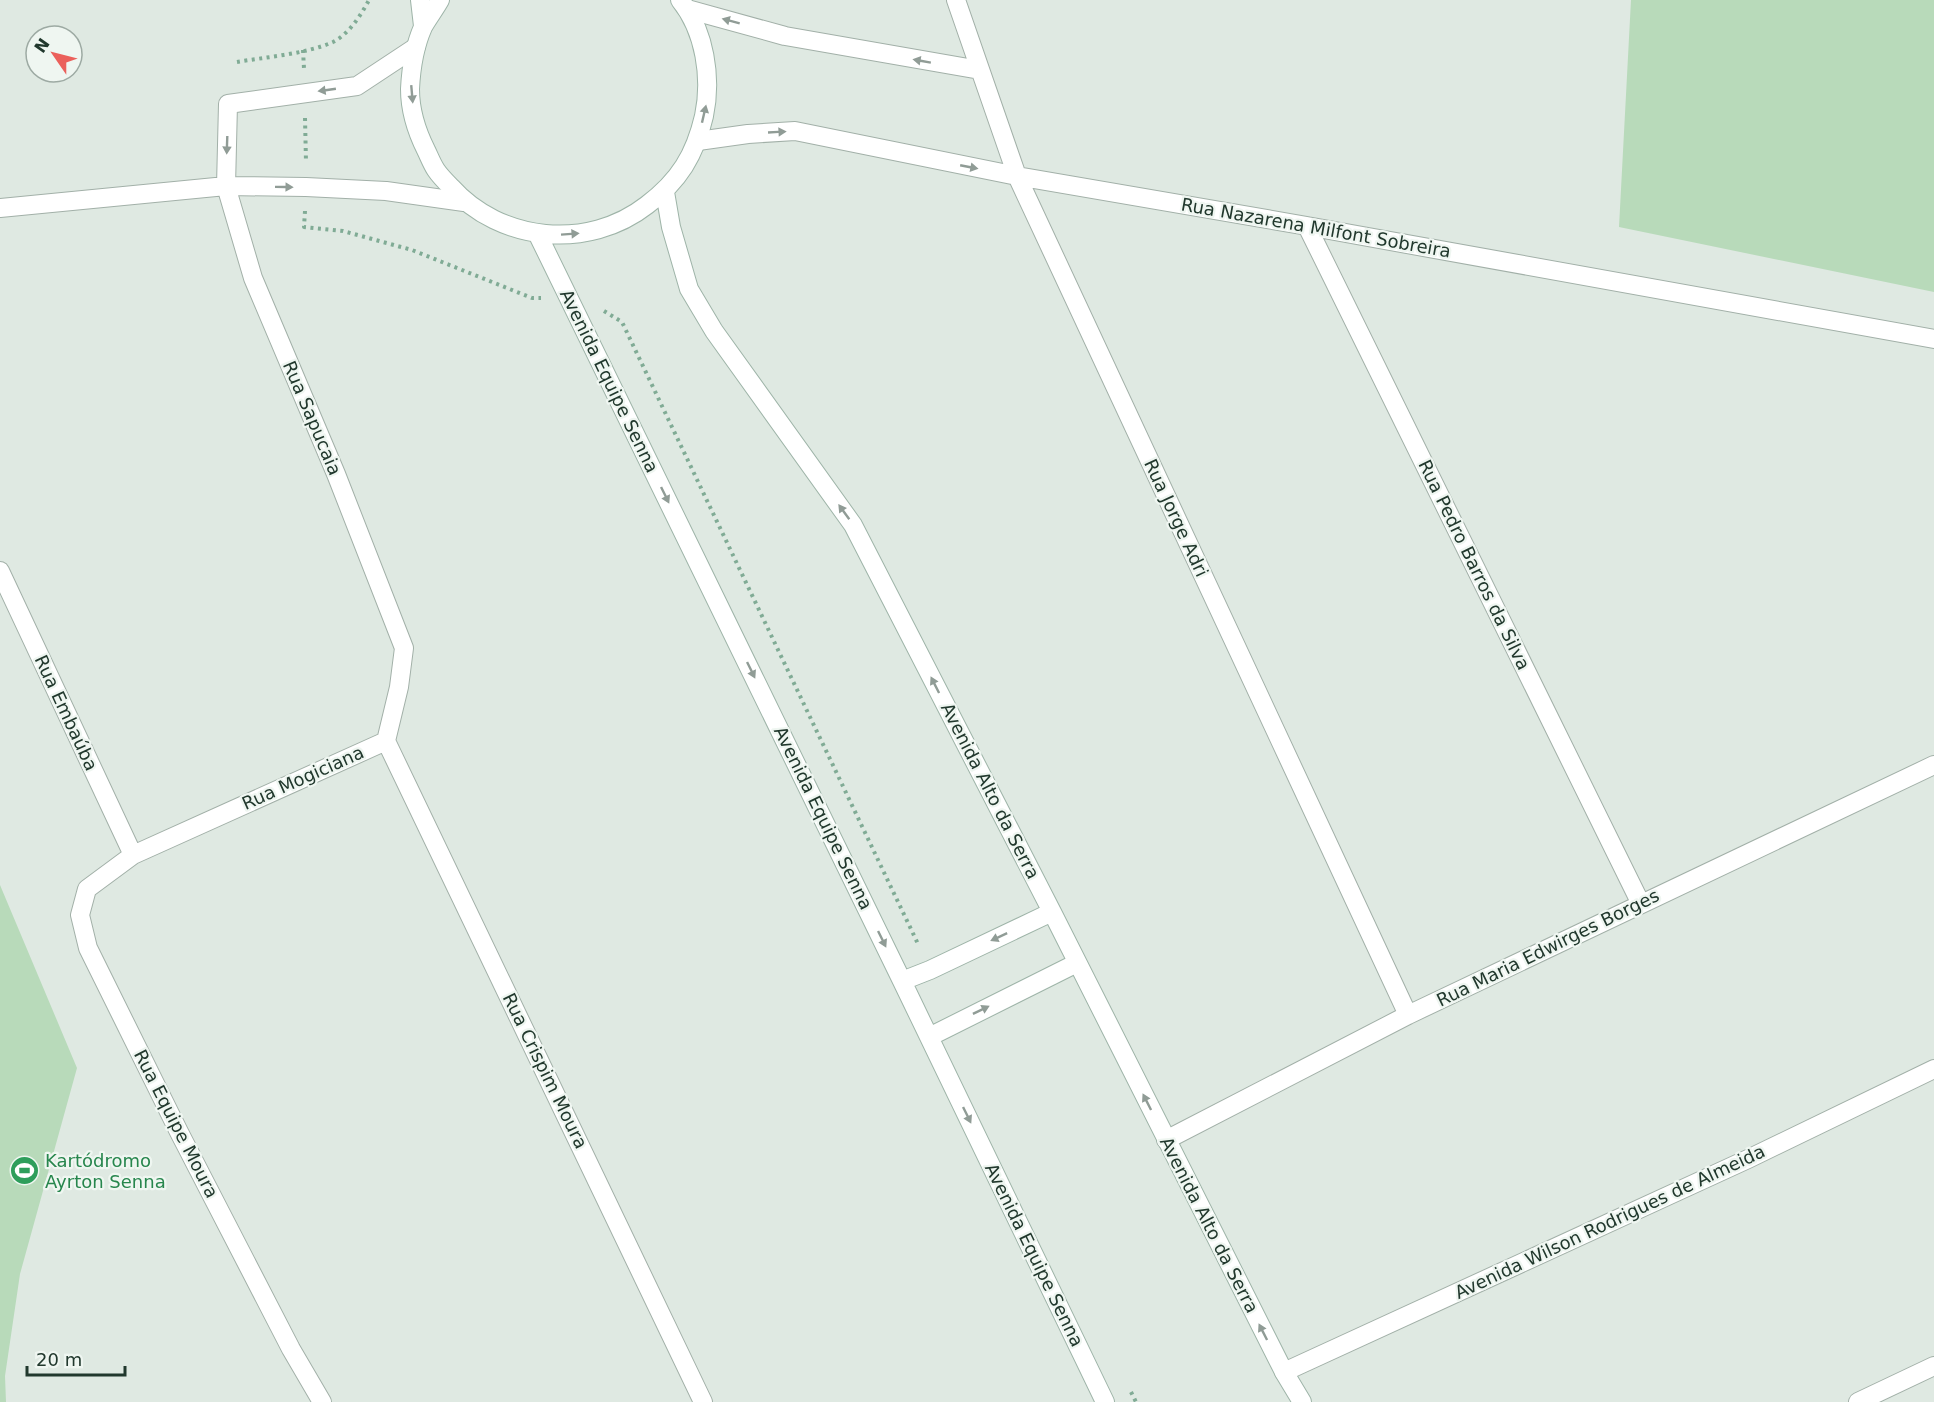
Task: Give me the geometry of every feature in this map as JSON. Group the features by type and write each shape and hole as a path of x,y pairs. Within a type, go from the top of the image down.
{"street":[{"path":"420,0 423,27"},
{"path":"440,0 423,27 416,47 410,90 417,132 436,171 464,202 499,223 538,235 573,235 606,228 637,213 664,192 684,168 698,141 708,96 704,51 683,4"},
{"path":"683,4 785,36 980,70"},
{"name":"Rua Jorge Adri","path":"958,7 1017,176 1408,1016"},
{"name":"Rua Sapucaia","path":"404,648 336,474 253,278 226,186 228,104 357,86 416,47"},
{"name":"Rua Nazarena Milfont Sobreira","path":"698,141 748,134 795,131 1017,176 1934,339"},
{"path":"0,208 226,186 386,190 464,202"},
{"name":"Avenida Alto da Serra","path":"664,192 689,288 714,331 853,525 1052,912 1284,1372 1302,1402"},
{"name":"Rua Pedro Barros da Silva","path":"1307,226 1641,904"},
{"name":"Avenida Equipe Senna","path":"538,235 1105,1402"},
{"name":"Rua Embaúba","path":"0,571 133,855"},
{"name":"Rua Mogiciana","path":"133,855 386,741 399,687 404,648"},
{"name":"Rua Crispim Moura","path":"386,741 703,1402"},
{"name":"Rua Maria Edwirges Borges","path":"1166,1140 1408,1016 1934,765"},
{"name":"Rua Equipe Moura","path":"133,855 87,889 80,915 88,948 179,1132 291,1349 322,1402"},
{"path":"902,981 1052,912"},
{"path":"929,1037 1077,963"},
{"name":"Avenida Wilson Rodrigues de Almeida","path":"1284,1372 1748,1159 1934,1069"},
{"path":"1858,1402 1934,1366"}],"path":[{"path":"237,62 303,50 334,41 363,12 369,0"}],"green space":[{"path":"1631,0 1934,0 1934,292 1619,227"},
{"name":"Kartódromo Ayrton Senna","path":"0,885 77,1068 20,1274 5,1376 6,1402 0,1402"}],"place":[{"name":"Kartódromo Ayrton Senna","path":"24,1171"}]}
